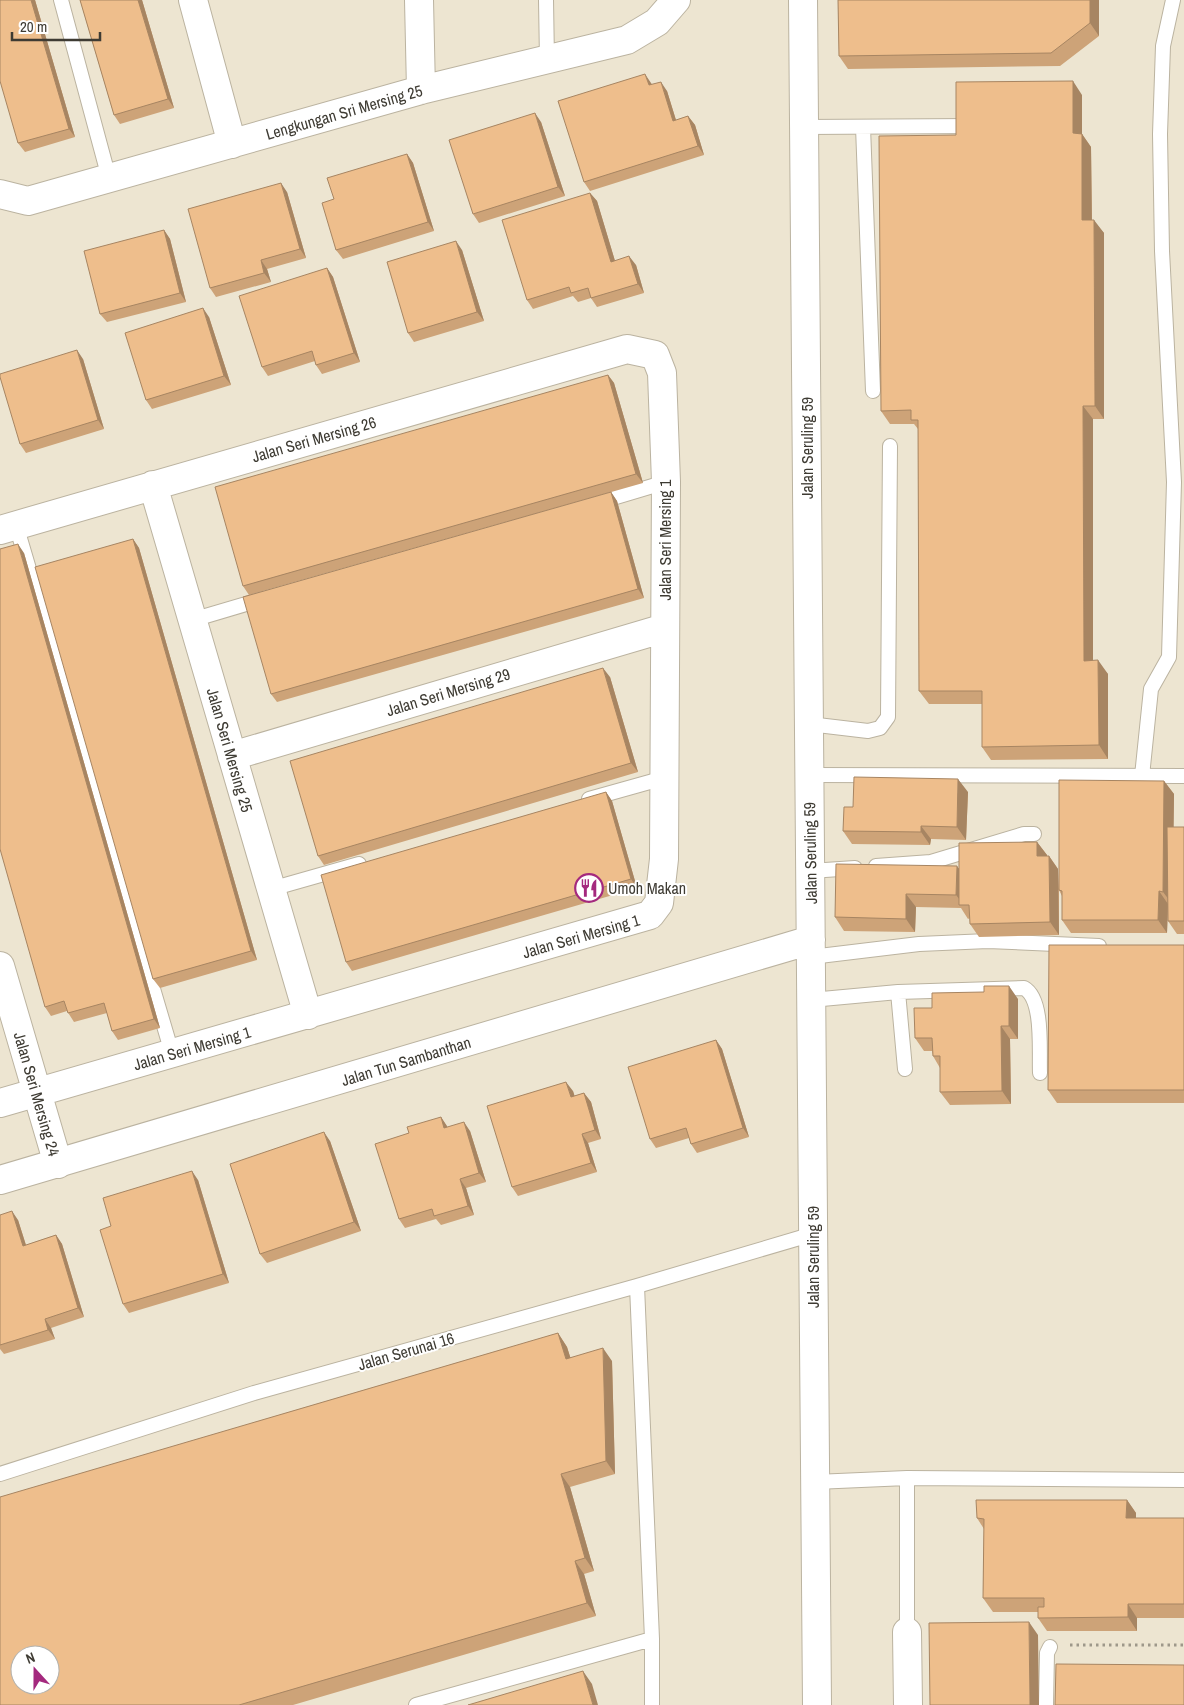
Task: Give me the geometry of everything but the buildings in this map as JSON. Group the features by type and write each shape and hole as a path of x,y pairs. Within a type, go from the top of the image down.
{"street":[{"path":"193,0 232,144"},
{"path":"419,0 421,90"},
{"name":"Lengkungan Sri Mersing 25","path":"0,194 28,201 421,90 627,40 657,22 676,0"},
{"name":"Jalan Seruling 59","path":"803,0 817,1705"},
{"name":"Jalan Seri Mersing 1","path":"0,1103 43,1113 172,1054 650,915 659,903 664,859 666,482 662,373 655,356 627,349"},
{"name":"Jalan Seri Mersing 26","path":"8,527 627,349"},
{"name":"Jalan Seri Mersing 25","path":"153,485 308,1015"},
{"name":"Jalan Seri Mersing 29","path":"232,756 665,628"},
{"name":"Jalan Tun Sambanthan","path":"0,1180 811,948"},
{"name":"Jalan Seri Mersing 24","path":"0,966 58,1164"},
{"path":"907,1632 908,1705"}],"lane":[{"path":"61,0 109,178"},
{"path":"546,0 547,60"},
{"path":"1142,776 1151,689 1169,657 1174,482 1162,251 1160,134 1163,46 1174,0"},
{"path":"804,128 988,126"},
{"path":"862,127 873,391"},
{"path":"809,724 868,731 880,728 888,718 890,446"},
{"path":"581,507 666,482"},
{"path":"8,527 172,1054"},
{"path":"192,620 278,595"},
{"path":"810,775 1184,776"},
{"path":"578,802 664,778"},
{"path":"810,871 932,862 1024,834 1034,834"},
{"path":"271,889 377,859"},
{"path":"811,948 988,940 1115,947"},
{"path":"811,1000 898,992 1024,988 1031,992 1037,1003 1040,1073"},
{"path":"898,992 905,1069"},
{"name":"Jalan Serunai 16","path":"0,1474 254,1393 637,1286 813,1234"},
{"path":"637,1286 652,1639 652,1705"},
{"path":"815,1482 907,1478 1184,1480"},
{"path":"907,1478 907,1632"},
{"path":"416,1705 652,1639"},
{"path":"1046,1705 1047,1653 1050,1647"}],"path":[{"path":"1050,1647 1055,1645 1184,1645"}],"place":[{"name":"Umoh Makan","path":"589,888"}]}
